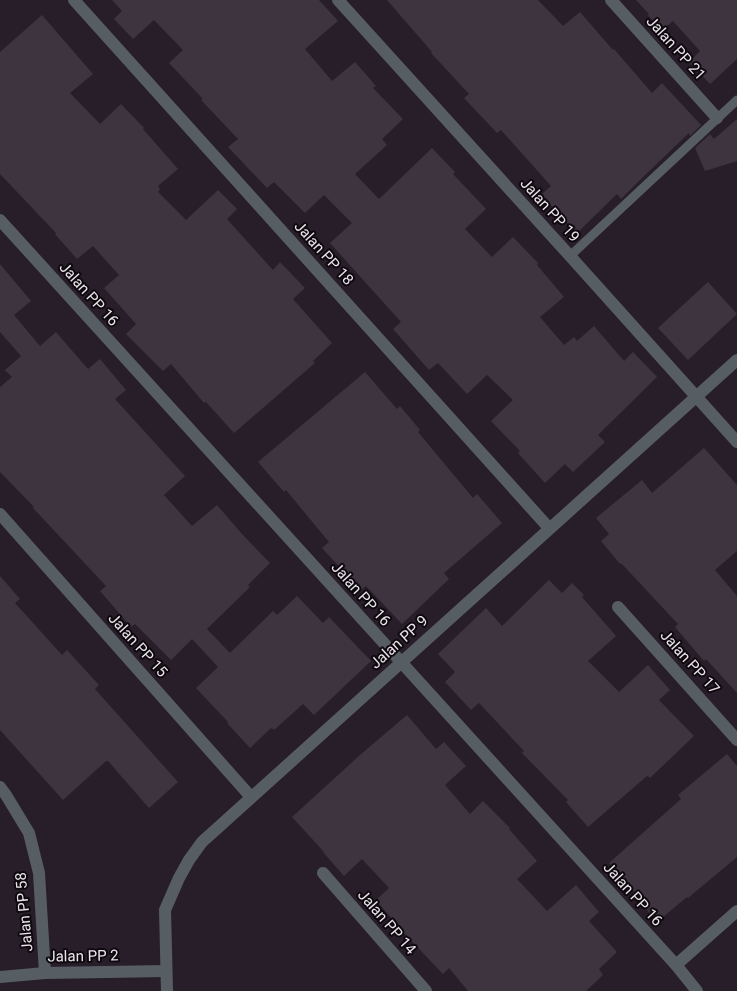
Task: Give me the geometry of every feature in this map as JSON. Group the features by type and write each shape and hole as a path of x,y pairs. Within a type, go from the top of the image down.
{"street":[{"name":"Jalan PP 18","path":"74,0 550,528"},
{"name":"Jalan PP 19","path":"338,0 737,442"},
{"name":"Jalan PP 21","path":"611,0 717,118"},
{"name":"Jalan PP 16","path":"0,220 697,991"},
{"name":"Jalan PP 9","path":"167,991 165,910 179,878 202,842 737,360"},
{"name":"Jalan PP 15","path":"0,514 251,797"},
{"name":"Jalan PP 17","path":"618,607 737,740"},
{"name":"Jalan PP 58","path":"2,794 29,833 39,873 45,973"},
{"name":"Jalan PP 14","path":"323,874 426,991"},
{"path":"676,966 737,911"},
{"name":"Jalan PP 2","path":"0,977 45,973 166,971"}],"lane":[{"path":"570,256 737,100"}],"building":[{"path":"112,0 319,0 338,21 305,49 332,81 355,62 376,86 373,88 403,119 382,139 387,145 355,174 379,199 432,148 455,172 453,174 486,209 465,229 492,257 513,237 538,263 537,265 564,297 540,317 564,345 574,337 577,341 594,326 624,361 633,352 657,377 598,435 605,442 573,472 565,464 545,483 518,453 520,451 491,421 513,400 487,375 467,394 438,363 429,370 393,329 401,322 330,243 352,223 324,195 305,213 274,182 267,188 228,147 238,139 169,63 183,50 154,20 133,39 114,19 122,11"},
{"path":"387,0 538,0 563,26 580,12 652,93 662,83 701,125 690,136 689,133 621,199 617,194 577,233 541,195 551,186 501,130 497,133 464,98 469,94 431,53"},
{"path":"636,0 737,0 737,59 710,84 689,62 700,51 673,21 661,31"},
{"path":"42,15 93,74 70,93 100,124 121,104 144,128 178,169 158,186 160,189 158,192 186,220 218,190 237,209 227,219 273,270 280,262 305,288 293,299 332,343 313,361 315,363 234,433 206,402 204,403 171,364 163,371 126,334 136,324 104,288 119,275 93,246 77,259 56,233 0,174 0,52"},
{"path":"737,119 737,161 705,171 695,148 710,134 714,139"},
{"path":"0,264 31,301 14,315 40,346 56,332 88,369 100,359 126,390 115,399 185,476 164,495 192,526 217,505 270,563 248,585 250,587 207,629 230,653 273,611 277,615 297,596 323,623 329,617 371,661 314,715 303,704 274,730 271,728 250,748 196,688 218,667 192,639 171,660 135,624 131,627 100,591 106,586 0,472 0,387 12,377 5,370 21,356 0,332"},
{"path":"708,282 737,314 688,360 658,328"},
{"path":"365,372 397,409 400,406 420,430 418,432 473,498 477,494 502,523 444,573 449,579 402,624 366,586 361,590 322,548 329,542 286,490 284,492 258,462"},
{"path":"704,448 737,485 737,551 715,570 737,596 737,693 706,659 704,661 675,627 678,624 620,564 601,541 609,534 596,518 642,480 652,493"},
{"path":"0,576 20,599 15,603 62,655 67,650 99,685 95,689 178,782 149,808 108,761 63,800 0,730"},
{"path":"549,580 562,593 572,583 584,595 582,597 616,636 588,661 619,692 648,665 670,690 659,700 694,736 650,778 647,776 588,827 566,802 568,800 522,753 524,751 479,703 471,710 445,682 455,672 438,654 486,608 502,626"},
{"path":"407,715 436,749 444,742 466,766 445,785 470,814 483,801 510,828 537,861 517,879 547,911 576,885 599,912 589,921 617,952 599,969 603,975 586,991 468,991 449,968 443,974 402,931 376,900 389,888 362,859 344,876 292,817"},
{"path":"727,754 737,766 737,857 657,922 638,899 639,897 609,863 681,799 678,795"}]}
